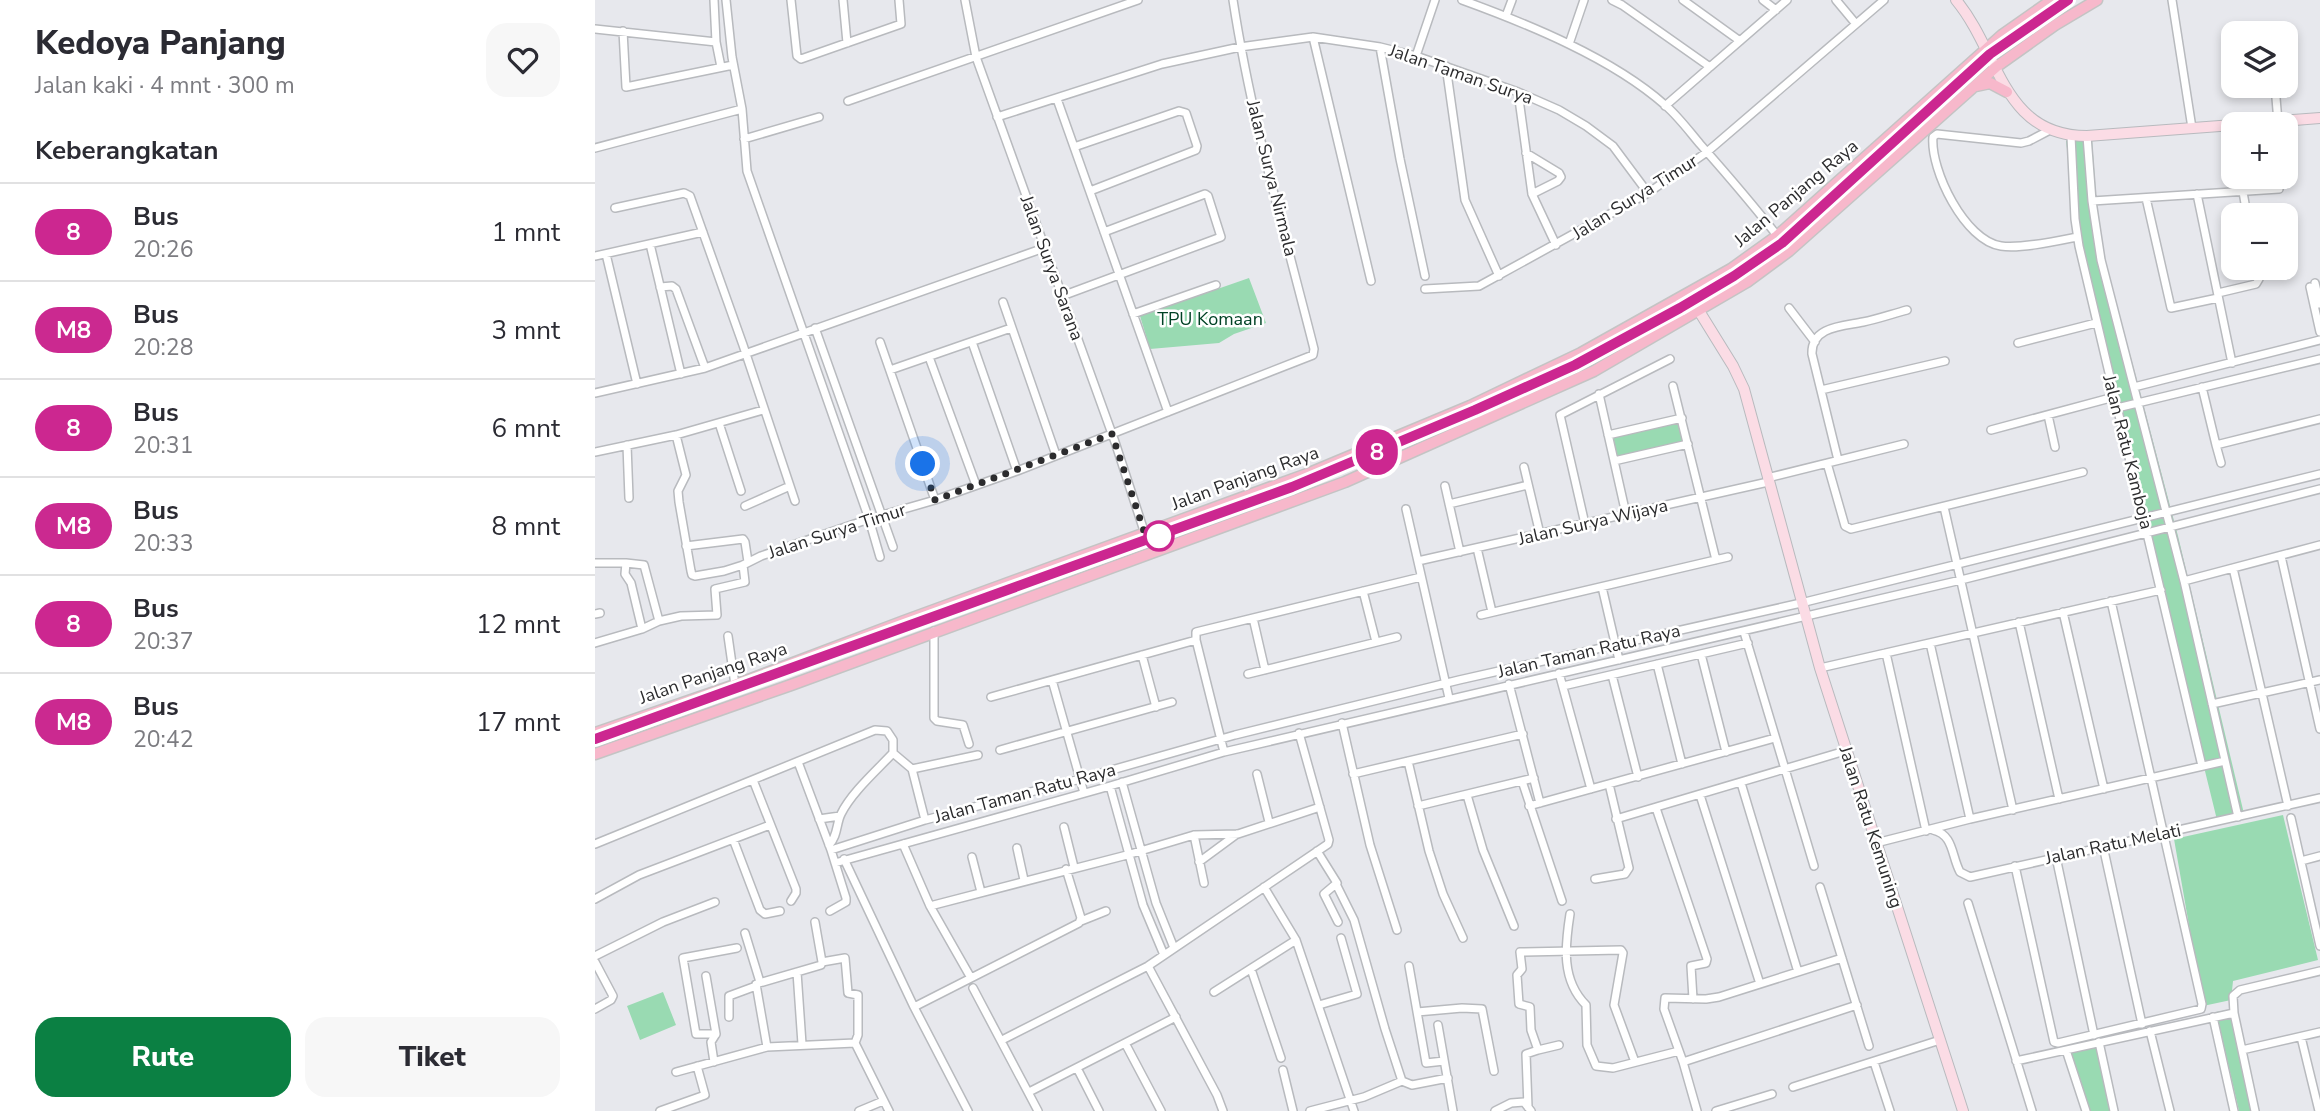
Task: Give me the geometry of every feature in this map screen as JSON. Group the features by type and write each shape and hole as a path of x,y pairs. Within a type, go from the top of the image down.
{"main road":[{"name":"Jalan Panjang Raya","path":"595,733 730,687 1327,467 1523,382 1581,353 1731,270 1777,236 2002,35 2052,0"},
{"name":"Jalan Panjang Raya","path":"595,754 1345,482 1594,371 1747,282 1789,251 1973,87 2055,25 2097,0"},
{"path":"1973,87 1990,83 2007,92"},
{"path":"1425,425 1423,432 1430,443"},
{"path":"1403,435 1410,440 1410,453"},
{"path":"730,687 734,705"},
{"path":"706,695 713,712"}],"street":[{"path":"714,0 716,42 721,67"},
{"path":"726,0 747,171 880,557"},
{"path":"791,0 798,59 901,24 899,0"},
{"path":"843,0 847,43"},
{"name":"Jalan Surya Sarana","path":"965,0 976,57 1112,434 1145,534"},
{"path":"848,101 1138,0"},
{"name":"Jalan Surya Nirmala","path":"1233,0 1240,47 1314,349 1313,355"},
{"path":"1416,56 1435,0"},
{"path":"1462,0 1569,44 1632,80 1665,106 1789,251"},
{"path":"1506,16 1512,0"},
{"path":"1569,44 1584,0"},
{"path":"1612,0 1624,3 1710,67"},
{"path":"1683,0 1741,41"},
{"path":"1763,0 1776,10"},
{"path":"1665,106 1787,0"},
{"path":"1836,0 1856,24"},
{"name":"Jalan Surya Timur","path":"1425,289 1479,286 1648,193 1707,152 1884,0"},
{"path":"1956,0 2000,67 2007,92 2032,119 2050,130 2071,136 2087,136 2221,126"},
{"path":"2172,0 2192,128"},
{"path":"595,29 716,42"},
{"path":"623,31 626,87 733,65"},
{"path":"1313,37 1371,281"},
{"name":"Jalan Taman Surya","path":"997,117 1162,64 1240,47 1313,37 1380,47 1416,56 1518,92 1559,110 1613,146 1648,193"},
{"path":"1380,47 1400,159 1426,276"},
{"path":"1446,66 1465,200 1499,276"},
{"path":"1518,92 1532,194 1556,245"},
{"path":"1058,99 1168,412"},
{"path":"595,148 741,109"},
{"path":"1074,147 1179,111 1186,113 1196,150 1090,191"},
{"path":"744,139 819,117"},
{"path":"2298,120 2320,118"},
{"path":"2050,130 2021,143 1937,134 1933,137 1932,151 1941,182 1958,209 1982,238 2000,246 2009,246 2041,244 2077,237"},
{"name":"Jalan Ratu Kamboja","path":"2071,136 2077,237 2202,766"},
{"name":"Jalan Ratu Kamboja","path":"2087,136 2092,201 2101,260 2184,581 2238,817"},
{"path":"1526,153 1559,173 1561,177 1532,194"},
{"path":"2092,201 2279,189"},
{"path":"2243,191 2245,203"},
{"path":"615,208 684,193 690,196 795,501"},
{"path":"1062,296 1219,239 1221,234 1205,194 1104,232"},
{"path":"2197,194 2232,363"},
{"path":"2146,198 2171,308 2256,284 2258,280"},
{"path":"595,256 703,232"},
{"path":"650,244 681,374"},
{"path":"595,393 705,368 1044,248"},
{"path":"606,254 637,384"},
{"path":"1133,314 1216,285"},
{"path":"2320,304 2312,285 2320,332"},
{"path":"660,287 672,286 676,289 705,368"},
{"path":"1003,302 1056,455"},
{"path":"1789,308 1815,342"},
{"path":"1838,460 1812,345 1833,327 1861,323 1907,310"},
{"path":"1699,311 1739,377 1803,610"},
{"path":"2018,343 2096,323"},
{"path":"815,328 893,547"},
{"path":"890,370 1011,328"},
{"path":"2134,387 2320,341"},
{"path":"880,342 935,500"},
{"path":"972,342 1017,471"},
{"name":"Jalan Surya Timur","path":"676,435 686,473 678,492 693,576 746,564 869,519 935,500 1017,471 1313,355"},
{"path":"929,356 976,485"},
{"path":"1585,524 1560,415 1670,359"},
{"path":"2117,408 2320,359"},
{"path":"1821,390 1945,361"},
{"path":"1674,386 1716,560"},
{"path":"2202,387 2221,463"},
{"path":"1599,394 1626,514"},
{"path":"1991,430 2114,397"},
{"path":"595,452 676,435 764,410"},
{"path":"2048,415 2055,447"},
{"path":"1608,435 1682,418"},
{"path":"2216,444 2320,419"},
{"path":"719,423 741,491"},
{"path":"841,440 853,436"},
{"path":"1614,461 1688,444"},
{"name":"Jalan Surya Wijaya","path":"1418,561 1701,498 1904,444"},
{"path":"627,445 629,498"},
{"path":"1828,463 1847,529 2083,472"},
{"path":"1524,467 1540,534"},
{"name":"Jalan Taman Ratu Raya","path":"830,847 1080,780 1448,691 1616,647 1803,610 1960,572 2145,525 2167,514 2320,474"},
{"path":"1449,504 1528,485"},
{"path":"745,506 790,486"},
{"path":"1445,486 1460,552"},
{"name":"Jalan Taman Ratu Raya","path":"835,863 1110,786 1222,745 1342,723 1448,691 1509,684 1744,632 1803,610 2145,525 2171,529 2320,489"},
{"path":"1944,507 2013,810"},
{"path":"1406,509 1448,691"},
{"path":"595,643 659,621 681,616 717,615 715,590 745,582 745,542 743,539 686,546"},
{"path":"2184,581 2320,545"},
{"path":"1477,548 1492,612"},
{"path":"2281,556 2320,729"},
{"path":"1481,615 1728,557"},
{"path":"595,563 645,565 659,621"},
{"path":"626,563 625,575 631,583 642,629"},
{"path":"2234,568 2288,806"},
{"path":"1222,745 1194,634 1197,631 1421,577"},
{"path":"1602,587 1619,659"},
{"path":"1820,668 2161,590"},
{"path":"1363,591 1375,642"},
{"path":"2015,866 2053,1041 2058,1043 2199,1011 2202,1008 2111,601"},
{"name":"Jalan Ratu Kemuning","path":"1803,610 1845,751 1963,1111"},
{"path":"2063,612 2104,789"},
{"path":"1253,618 1265,670"},
{"path":"2019,622 2059,799"},
{"path":"934,631 934,718 937,722 963,724 969,744"},
{"path":"1744,632 1814,866"},
{"path":"728,636 730,687"},
{"path":"1248,674 1397,637"},
{"path":"991,697 1196,640"},
{"path":"1563,687 1748,643"},
{"path":"1930,643 1971,819"},
{"path":"1886,653 1930,830"},
{"path":"1701,654 1726,752"},
{"path":"1142,655 1156,707"},
{"path":"1657,664 1682,764"},
{"path":"1559,673 1591,789"},
{"path":"1612,675 1638,776"},
{"path":"1052,680 1083,792"},
{"path":"2212,704 2320,680"},
{"path":"1509,684 1540,803"},
{"path":"1000,750 1172,702"},
{"path":"1342,723 1370,845 1397,930"},
{"path":"595,844 881,729 891,735 893,753 912,769 925,820"},
{"path":"1002,1041 1148,965 1329,842 1299,733"},
{"path":"1353,774 1523,734"},
{"path":"1529,806 1775,738"},
{"path":"1616,819 1845,751"},
{"path":"830,847 840,816 849,802 893,753"},
{"path":"912,769 978,755"},
{"path":"1408,761 1433,862 1463,938"},
{"path":"1876,843 2225,761"},
{"path":"798,762 830,847 846,900 830,911"},
{"path":"1257,774 1269,822"},
{"path":"1418,806 1534,778"},
{"path":"753,780 796,888 790,901"},
{"path":"1522,781 1562,901"},
{"name":"Jalan Taman Ratu Raya","path":"1122,782 1156,903 1174,948"},
{"path":"1741,783 1798,972"},
{"path":"1595,879 1625,874 1628,870 1609,785"},
{"name":"Jalan Taman Ratu Raya","path":"1110,786 1143,905 1164,955"},
{"path":"1467,795 1483,850 1514,926"},
{"path":"1700,795 1760,984"},
{"name":"Jalan Ratu Melati","path":"1930,830 1941,832 1949,840 1957,867 1964,875 1976,876 2320,798"},
{"path":"1199,862 1238,834 1320,807"},
{"path":"1656,808 1707,959 1706,963 1691,967 1693,999"},
{"path":"819,820 840,816"},
{"path":"2291,818 2320,946"},
{"path":"595,899 639,875 770,825"},
{"path":"1064,827 1081,921"},
{"path":"930,906 1128,855 1193,835 1238,834"},
{"path":"1193,835 1204,883"},
{"path":"733,839 760,910 765,914 781,911"},
{"path":"903,844 930,906 971,978"},
{"path":"2103,846 2142,1024"},
{"path":"1017,848 1024,880"},
{"path":"1317,851 1337,882 1354,920 1402,1080 1412,1085 1448,1078"},
{"path":"2301,861 2320,856"},
{"path":"972,857 981,892"},
{"path":"2056,857 2094,1035"},
{"path":"844,859 914,1007 968,1111"},
{"path":"1337,886 1324,895 1338,922"},
{"path":"1264,887 1296,940 1354,1111"},
{"path":"1820,887 1869,1046"},
{"path":"595,956 663,922 715,902"},
{"path":"1968,903 2032,1111"},
{"path":"914,1007 1081,921 1106,911"},
{"path":"1570,914 1565,950 1574,992 1585,1005 1587,1045 1594,1063 1606,1069 1679,1051"},
{"path":"815,922 822,962"},
{"path":"744,933 758,984 767,1047"},
{"path":"1319,1005 1357,994 1341,938"},
{"path":"1214,992 1296,940"},
{"path":"716,1034 695,1034 683,958 737,948"},
{"path":"1538,1050 1531,1030 1530,1007 1519,1004 1517,999 1517,975 1521,970 1520,952 1620,950 1622,952 1614,1005 1635,1062"},
{"path":"729,1017 729,996 758,984 821,965 822,962 845,958 848,993 858,996 858,1035 855,1043 889,1111"},
{"path":"1697,1111 1665,1011 1664,1000 1670,997 1719,998 1842,958"},
{"path":"595,962 613,996 595,1009"},
{"path":"1148,965 1223,1111"},
{"path":"1409,965 1426,1063 1444,1061"},
{"path":"1251,969 1281,1058"},
{"path":"2255,1111 2234,1013 2233,996 2240,990 2320,971"},
{"path":"796,972 802,1044"},
{"path":"706,976 716,1034 711,1044 714,1062"},
{"path":"974,988 1038,1111"},
{"path":"1683,1062 1857,1005"},
{"path":"1417,1012 1482,1009 1494,1071"},
{"path":"2016,1061 2234,1013"},
{"path":"1029,1092 1176,1017"},
{"path":"2213,1017 2234,1111"},
{"path":"1438,1025 1454,1111"},
{"path":"2150,1031 2170,1111"},
{"path":"2242,1050 2320,1032"},
{"path":"2301,1037 2319,1111"},
{"path":"1793,1087 1940,1040"},
{"path":"2099,1042 2114,1111"},
{"path":"676,1072 767,1047 855,1043"},
{"path":"1125,1043 1161,1111"},
{"path":"1530,1109 1526,1054 1559,1045"},
{"path":"2066,1050 2086,1111"},
{"path":"1874,1062 1890,1111"},
{"path":"660,1111 705,1095 697,1066"},
{"path":"1077,1068 1100,1111"},
{"path":"1283,1070 1293,1111"},
{"path":"1310,1111 1350,1101 1402,1080"},
{"path":"1716,1111 1772,1094"},
{"path":"859,1111 883,1101"},
{"path":"1495,1111 1518,1101 1524,1102 1530,1109"}],"green space":[{"path":"2092,140 2099,237 2178,536 2245,818 2218,824 2078,237 2066,141"},
{"name":"TPU Komaan","path":"1249,278 1266,323 1234,334 1219,343 1150,349 1140,316"},
{"path":"1679,422 1684,445 1618,459 1613,436"},
{"path":"2283,815 2318,960 2233,981 2231,1000 2203,1006 2174,839"},
{"path":"663,992 676,1025 640,1040 627,1006"},
{"path":"2233,1009 2255,1111 2239,1111 2216,1012"},
{"path":"2099,1046 2113,1111 2088,1111 2069,1052"}],"bus line":[{"name":"8","path":"595,739 1314,479 1575,365 1680,308 1782,243 1990,54 2068,0"}],"route":[{"path":"923,464 935,500 1112,434 1145,534 1154,531 1159,536"}]}
